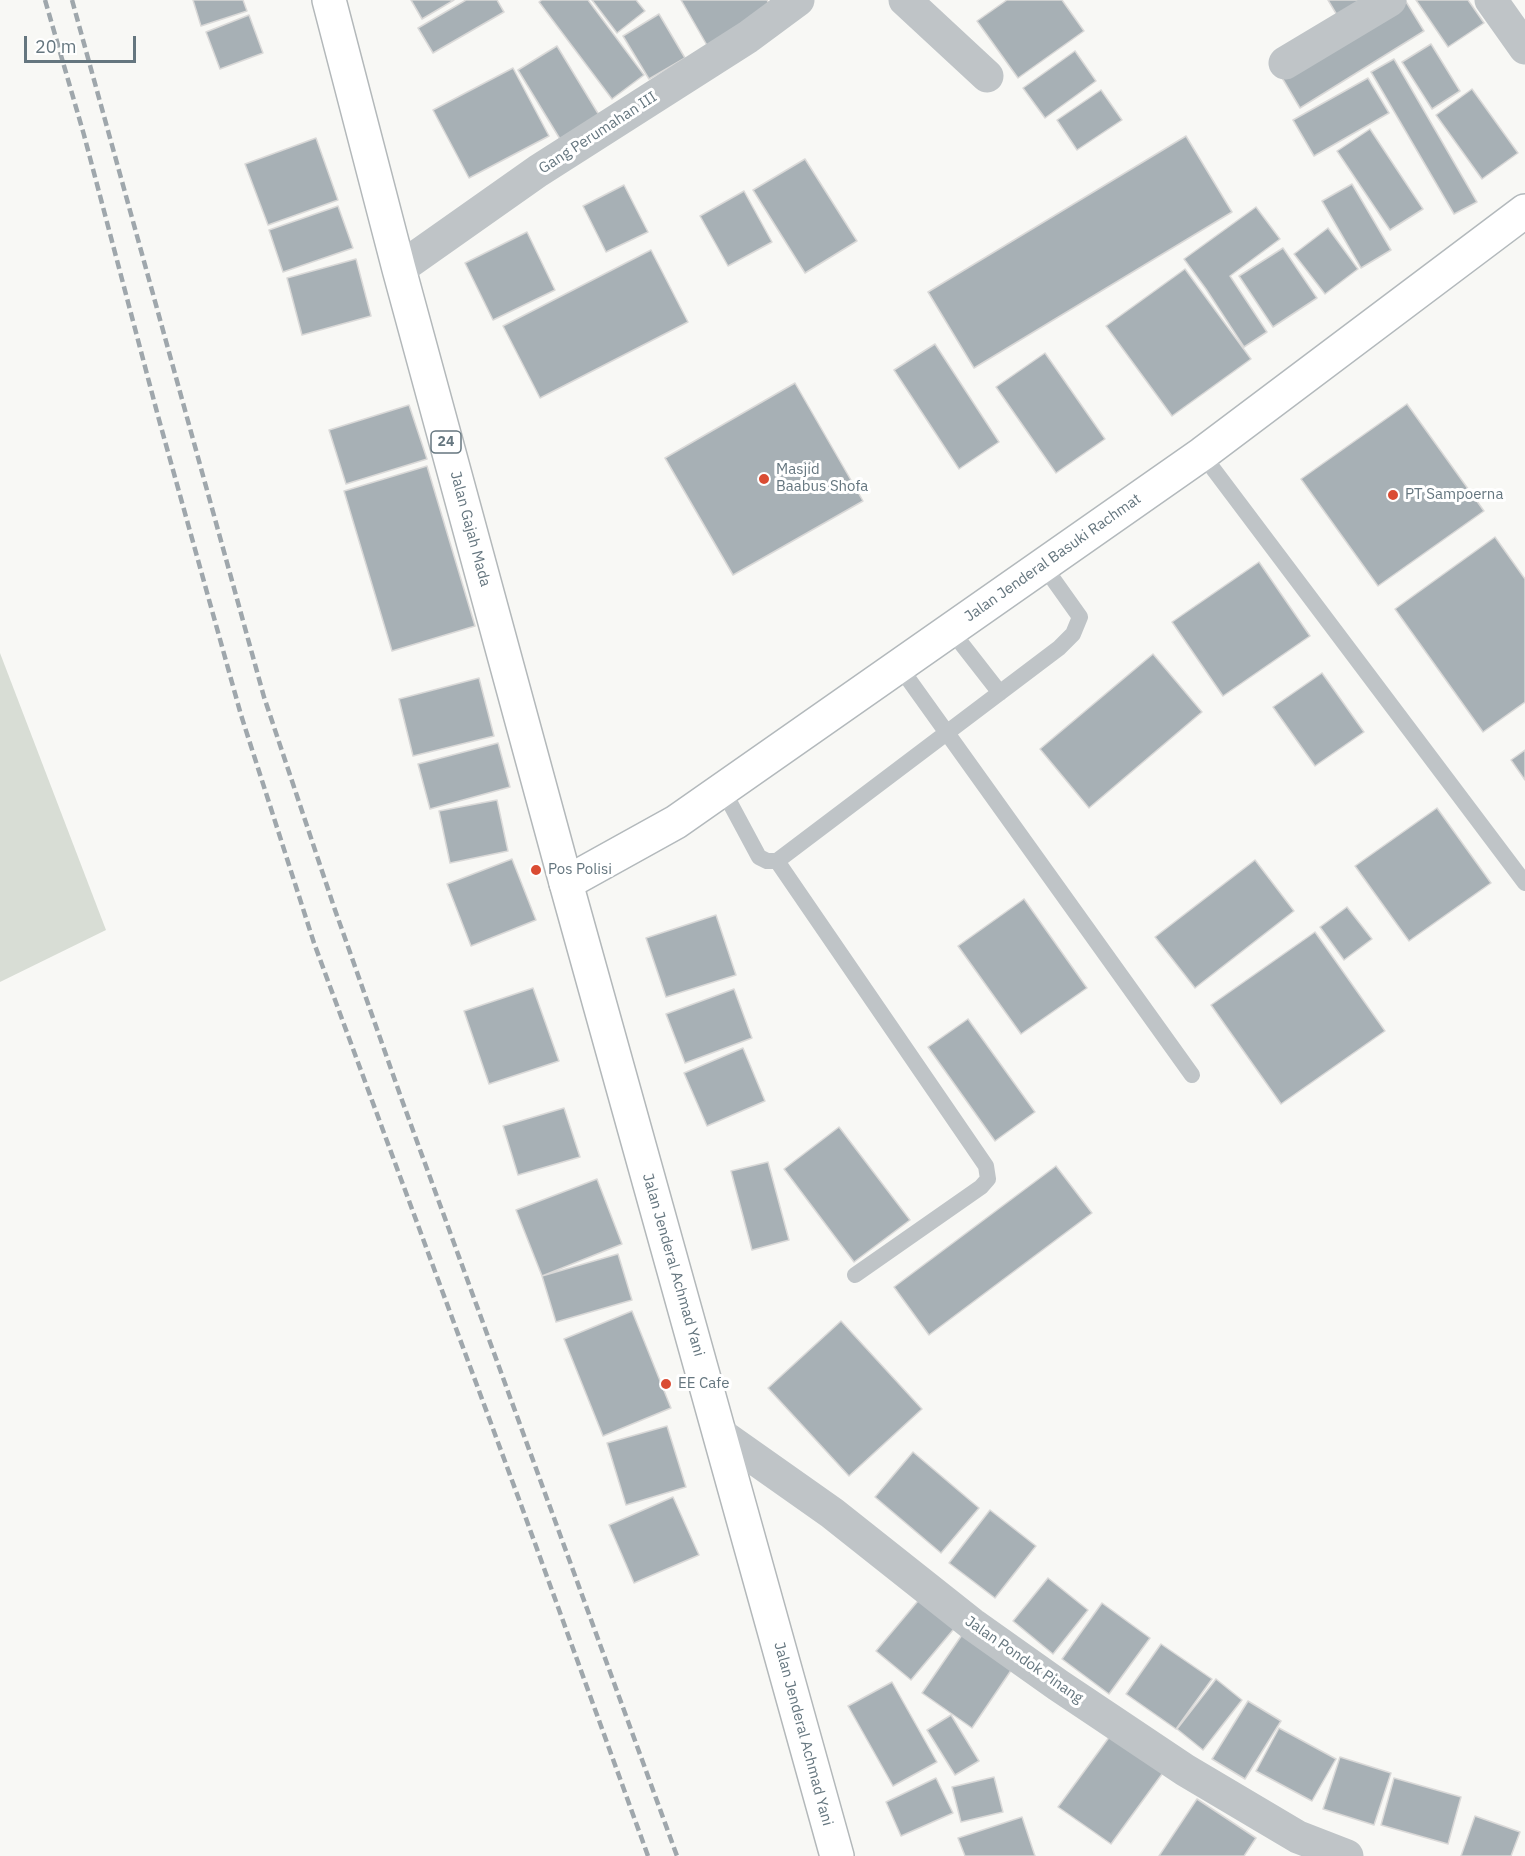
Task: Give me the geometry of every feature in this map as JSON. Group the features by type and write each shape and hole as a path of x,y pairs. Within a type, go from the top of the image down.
{"main road":[{"name":"Jalan Gajah Mada","path":"329,0 399,269 566,883"},
{"name":"Jalan Jenderal Basuki Rachmat","path":"566,883 676,822 723,790 1202,454 1525,211"},
{"name":"Jalan Jenderal Achmad Yani","path":"566,883 837,1856"}],"street":[{"name":"Gang Perumahan III","path":"399,269 538,171 748,37 798,0"},
{"path":"905,0 987,76"},
{"path":"1285,63 1390,0"},
{"path":"1491,0 1525,48"},
{"name":"Jalan Pondok Pinang","path":"720,1434 832,1513 972,1624 1067,1691 1185,1770 1298,1837 1347,1856"}],"lane":[{"path":"1202,454 1525,883"},
{"path":"723,790 759,857 767,861 777,861 1059,648 1073,634 1080,617 1043,565"},
{"path":"950,629 1000,693"},
{"path":"899,666 1192,1075"},
{"path":"777,861 986,1166 988,1179 981,1187 855,1275"}],"shaded area":[{"path":"0,653 106,930 0,982"}],"building":[{"path":"193,0 243,0 247,11 201,26"},
{"path":"411,0 454,0 422,19"},
{"path":"466,0 497,0 504,12 433,53 418,28"},
{"path":"542,0 588,0 644,75 612,99 539,2"},
{"path":"592,0 636,0 645,11 617,33"},
{"path":"681,0 767,0 772,10 708,47"},
{"path":"1007,0 1062,0 1084,31 1018,78 977,21"},
{"path":"1328,0 1375,0 1340,20"},
{"path":"1405,0 1424,31 1300,108 1278,71"},
{"path":"1416,0 1468,0 1484,23 1448,47"},
{"path":"659,14 685,58 649,79 623,36"},
{"path":"249,15 263,53 220,69 206,32"},
{"path":"1431,44 1460,91 1432,109 1402,62"},
{"path":"557,46 599,115 560,139 518,70"},
{"path":"1075,51 1096,81 1045,118 1023,88"},
{"path":"1394,59 1477,202 1454,214 1371,72"},
{"path":"513,68 549,136 469,178 433,110"},
{"path":"1368,78 1389,113 1314,156 1293,120"},
{"path":"1472,89 1518,153 1482,179 1436,115"},
{"path":"1101,90 1122,120 1077,150 1057,120"},
{"path":"1370,129 1423,209 1390,230 1337,151"},
{"path":"1186,136 1232,212 974,368 928,292"},
{"path":"316,138 338,200 268,225 245,164"},
{"path":"805,159 857,241 805,273 753,190"},
{"path":"1352,184 1391,250 1361,268 1322,201"},
{"path":"624,185 648,232 606,252 583,206"},
{"path":"744,191 772,242 728,266 700,216"},
{"path":"338,206 353,248 283,272 269,230"},
{"path":"1256,207 1280,239 1230,276 1267,332 1244,347 1184,259"},
{"path":"1328,228 1358,269 1325,294 1294,254"},
{"path":"527,232 555,290 493,320 465,263"},
{"path":"1283,248 1317,298 1273,327 1239,276"},
{"path":"651,250 688,322 540,398 503,326"},
{"path":"356,259 371,316 302,335 287,278"},
{"path":"1185,269 1251,359 1172,416 1106,326"},
{"path":"935,344 999,442 959,469 894,370"},
{"path":"1045,353 1105,439 1056,473 996,387"},
{"name":"Masjid Baabus Shofa","path":"795,383 863,501 733,575 665,458"},
{"name":"PT Sampoerna","path":"1407,404 1484,511 1378,586 1301,479"},
{"path":"409,405 427,459 346,484 329,430"},
{"path":"427,466 475,626 392,651 344,491"},
{"name":"PT Sampoerna","path":"1495,537 1525,579 1525,702 1483,732 1395,609"},
{"path":"1259,562 1310,636 1223,696 1172,622"},
{"path":"1153,654 1202,712 1089,808 1040,749"},
{"path":"1322,673 1364,732 1315,766 1273,707"},
{"path":"479,678 494,736 413,756 399,699"},
{"path":"498,743 510,787 430,809 418,764"},
{"path":"1525,750 1525,780 1511,760"},
{"path":"497,800 508,851 450,863 439,811"},
{"path":"1437,808 1491,883 1409,941 1355,866"},
{"path":"512,859 536,920 471,946 447,884"},
{"path":"1255,860 1294,911 1195,988 1155,937"},
{"path":"1024,899 1087,988 1021,1034 958,946"},
{"path":"1347,907 1372,939 1344,960 1320,927"},
{"path":"716,915 736,975 666,997 646,938"},
{"path":"1315,932 1385,1031 1281,1104 1211,1005"},
{"path":"533,988 559,1061 489,1084 464,1011"},
{"path":"734,989 752,1038 685,1063 666,1014"},
{"path":"968,1019 1035,1112 995,1141 928,1047"},
{"path":"743,1048 765,1101 707,1126 684,1073"},
{"path":"564,1108 580,1157 518,1175 503,1126"},
{"path":"839,1127 910,1220 854,1262 784,1169"},
{"path":"768,1162 789,1240 752,1250 731,1171"},
{"path":"1056,1166 1092,1213 929,1335 894,1287"},
{"path":"597,1179 622,1244 542,1276 516,1210"},
{"path":"618,1254 632,1300 556,1322 542,1276"},
{"path":"632,1311 671,1408 603,1436 564,1339"},
{"path":"841,1321 922,1409 849,1476 768,1388"},
{"path":"667,1426 686,1487 626,1505 607,1443"},
{"path":"913,1452 979,1508 941,1553 875,1497"},
{"path":"673,1497 699,1555 634,1583 609,1525"},
{"path":"990,1510 1036,1546 995,1598 949,1563"},
{"path":"1048,1578 1088,1610 1053,1654 1013,1621"},
{"path":"923,1595 958,1624 911,1680 876,1651"},
{"path":"1102,1603 1150,1638 1109,1694 1062,1659"},
{"path":"964,1632 1014,1666 972,1728 922,1693"},
{"path":"1161,1644 1212,1679 1176,1729 1126,1694"},
{"path":"1216,1679 1242,1700 1203,1750 1177,1729"},
{"path":"892,1682 937,1762 893,1786 848,1706"},
{"path":"1248,1701 1281,1721 1245,1779 1212,1759"},
{"path":"951,1715 979,1761 955,1775 927,1730"},
{"path":"1279,1728 1336,1759 1312,1801 1256,1771"},
{"path":"1113,1732 1165,1770 1111,1844 1058,1807"},
{"path":"1340,1757 1391,1773 1374,1825 1323,1809"},
{"path":"994,1777 1003,1812 961,1822 952,1787"},
{"path":"936,1778 953,1813 901,1836 886,1802"},
{"path":"1394,1778 1461,1797 1448,1844 1381,1825"},
{"path":"1197,1799 1256,1838 1244,1856 1159,1856"},
{"path":"1475,1816 1520,1832 1511,1856 1461,1856"},
{"path":"1022,1817 1035,1856 965,1856 958,1838"}],"railway":[{"path":"45,0 84,135 158,416 241,715 314,943 648,1856"},
{"path":"72,0 264,697 403,1103 677,1856"}],"place":[{"name":"Masjid Baabus Shofa","path":"764,479"},
{"name":"PT Sampoerna","path":"1393,495"},
{"name":"Pos Polisi","path":"536,870"},
{"name":"EE Cafe","path":"666,1384"}]}
